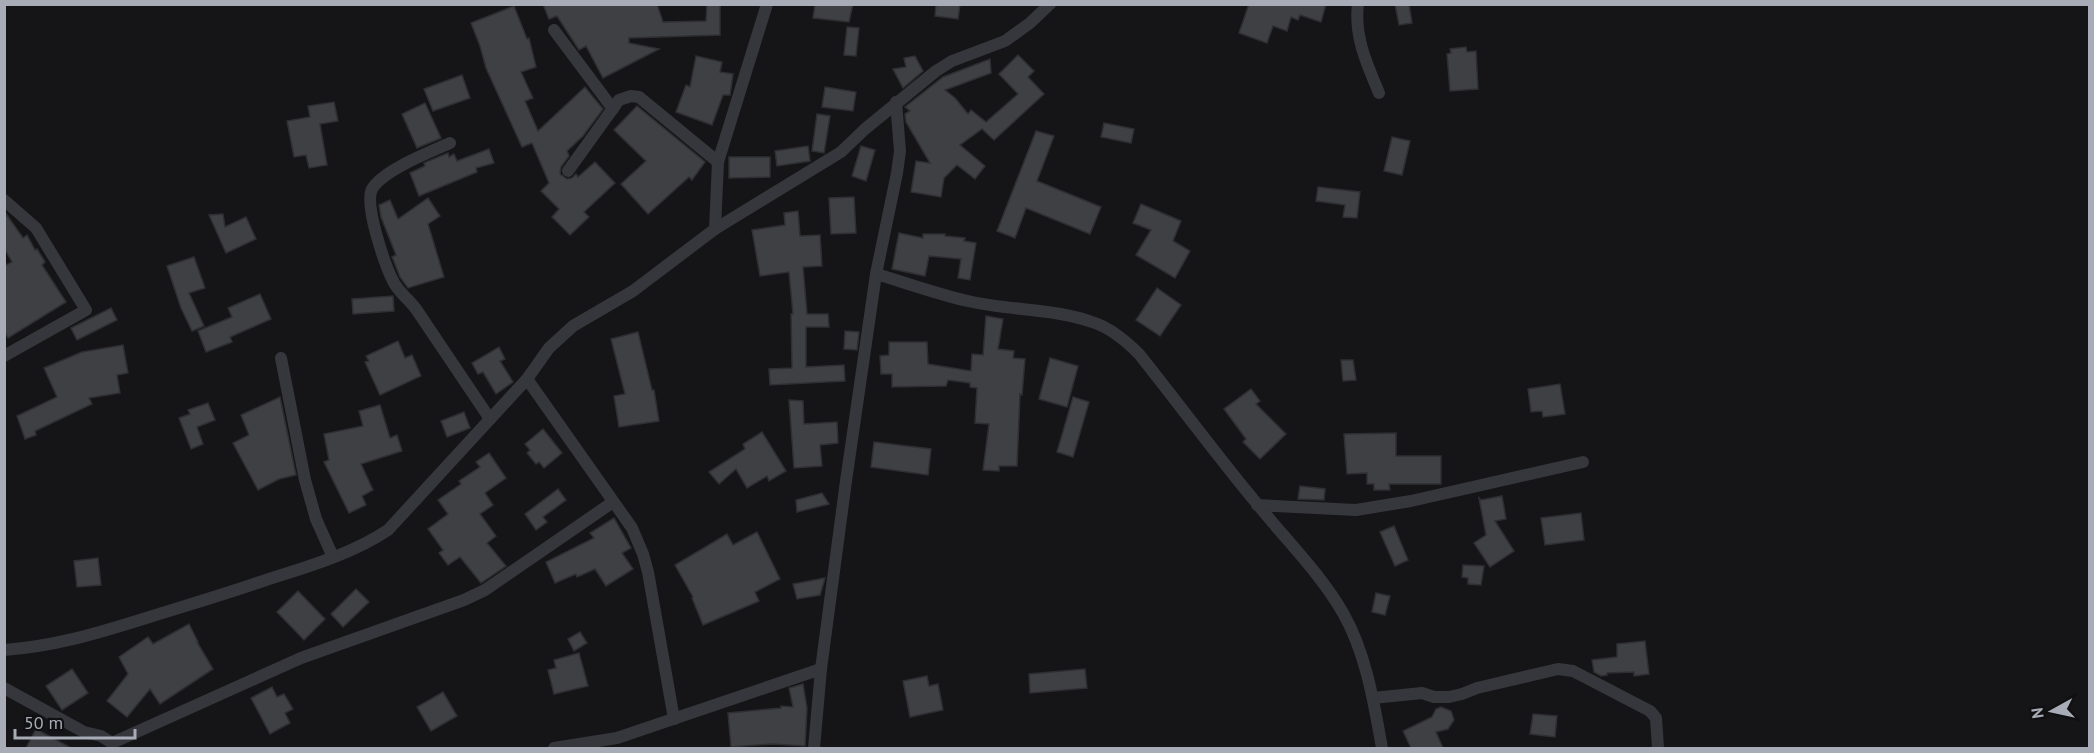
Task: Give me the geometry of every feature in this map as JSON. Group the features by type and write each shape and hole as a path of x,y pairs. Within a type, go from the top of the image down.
{"street":[{"path":"715,229 718,162 767,4"},
{"path":"4,650 39,647 75,639 227,593 370,542 388,530 527,379 549,348 573,326 633,291 715,229 841,152 896,102 936,71 952,61 1005,41 1030,23 1050,4"},
{"path":"1358,4 1356,20 1363,55 1379,93"},
{"path":"554,30 613,109"},
{"path":"567,171 619,100 631,96 639,97 718,162"},
{"path":"814,748 821,669 876,274 900,151 896,102"},
{"path":"450,144 408,162 371,190 372,222 393,282 410,300 490,419"},
{"path":"4,200 36,228 86,310 4,356"},
{"path":"876,274 967,301 1080,318 1096,323 1122,337 1139,354 1257,504 1324,584 1344,614 1357,646 1373,698 1382,748"},
{"path":"281,358 305,480 316,519 333,557"},
{"path":"527,379 632,528 643,554 674,719"},
{"path":"1257,504 1356,510 1411,501 1583,462"},
{"path":"4,688 84,732 101,736 116,746 301,658 464,600 485,590 613,502"},
{"path":"554,748 596,746 821,669"},
{"path":"1373,698 1422,693 1434,697 1449,697 1558,669 1573,671 1650,711 1656,718 1658,748"}],"building":[{"path":"543,4 657,4 663,22 706,21 707,4 720,4 720,35 629,38 629,43 659,49 603,78 586,46 579,50 557,16 549,19"},
{"path":"815,4 853,4 849,22 813,18"},
{"path":"936,4 960,4 958,19 935,16"},
{"path":"1249,4 1326,4 1321,22 1300,15 1298,20 1291,17 1287,31 1273,26 1267,43 1239,33"},
{"path":"1395,4 1409,4 1412,23 1399,25"},
{"path":"514,6 527,39 529,38 536,67 521,72 533,98 525,101 538,131 585,87 603,109 583,136 567,151 569,156 561,167 560,174 567,179 576,174 578,177 595,162 615,183 584,212 589,217 570,235 552,217 559,209 541,191 549,183 532,143 522,147 486,68 471,23"},
{"path":"847,27 859,28 856,56 844,55"},
{"path":"1466,47 1467,52 1476,51 1478,89 1450,91 1447,54 1451,53 1450,49"},
{"path":"1018,55 1034,71 1028,77 1044,94 994,140 982,129 960,145 985,166 975,179 957,165 944,178 941,197 911,192 916,161 930,163 906,122 905,114 910,111 905,107 943,77 990,59 991,73 945,90 968,114 971,110 986,122 1018,94 999,74"},
{"path":"696,56 722,62 720,72 733,74 730,95 723,95 712,125 676,112 686,85 690,87"},
{"path":"915,56 923,71 903,88 893,69 906,67 904,58"},
{"path":"462,75 470,98 433,111 424,89"},
{"path":"825,87 856,92 853,111 822,107"},
{"path":"334,102 338,121 320,124 327,165 309,168 306,155 294,157 287,121 310,117 308,106"},
{"path":"425,103 441,138 417,148 402,114"},
{"path":"637,106 705,162 692,180 689,177 648,214 621,184 646,161 614,130"},
{"path":"817,114 830,116 824,153 812,151"},
{"path":"1104,123 1134,129 1131,143 1101,137"},
{"path":"1036,131 1054,136 1037,181 1101,207 1090,234 1026,208 1015,238 997,231"},
{"path":"1392,137 1410,141 1402,175 1384,171"},
{"path":"808,146 810,161 777,166 775,151"},
{"path":"861,146 875,150 866,181 852,176"},
{"path":"489,149 494,163 476,168 477,172 419,196 410,173 425,166 424,163 448,153 449,157 454,154 457,161"},
{"path":"729,157 770,157 770,177 729,178"},
{"path":"1318,187 1360,192 1357,218 1343,217 1345,205 1316,201"},
{"path":"854,197 856,233 831,234 829,198"},
{"path":"428,198 440,216 428,224 444,277 408,288 400,277 392,257 396,255 381,217 379,205 390,200 398,219"},
{"path":"1141,204 1181,221 1173,241 1190,251 1175,278 1136,255 1151,230 1133,223"},
{"path":"4,211 23,238 27,235 35,250 37,249 45,262 42,265 66,302 8,338 4,331 4,266 12,262 4,248"},
{"path":"798,211 800,236 820,235 822,266 803,267 807,314 828,314 829,327 806,327 806,367 844,365 845,381 770,385 769,369 792,368 791,314 793,314 789,272 760,276 752,230 785,225 784,213"},
{"path":"223,214 225,227 246,217 256,239 226,253 209,215"},
{"path":"899,233 923,238 923,234 945,234 945,236 965,238 964,241 976,243 970,280 958,278 961,259 929,256 925,276 892,269"},
{"path":"194,257 205,288 189,293 204,326 192,331 181,308 167,266"},
{"path":"1157,288 1181,305 1160,336 1136,320"},
{"path":"260,294 271,319 230,337 232,342 206,352 198,331 232,317 228,308"},
{"path":"393,296 394,311 353,314 352,299"},
{"path":"111,308 117,320 77,340 71,328"},
{"path":"986,316 1003,319 998,349 1014,351 1013,358 1025,359 1022,395 1020,394 1017,466 999,466 999,471 983,470 989,424 975,423 977,388 970,387 970,383 948,380 946,386 892,387 892,374 881,374 880,356 889,355 889,342 927,342 928,364 971,371 972,354 983,355"},
{"path":"845,331 859,332 857,350 844,349"},
{"path":"638,332 652,390 654,390 659,421 619,427 614,396 625,394 611,339"},
{"path":"398,341 405,358 412,355 421,376 380,395 365,362 369,361 366,356"},
{"path":"123,345 128,373 117,375 120,393 89,398 92,404 35,431 36,435 25,439 17,416 57,397 44,368 82,352"},
{"path":"499,347 505,359 500,361 513,382 496,394 483,372 478,374 472,363"},
{"path":"1050,358 1078,366 1067,407 1039,399"},
{"path":"1341,360 1353,360 1356,380 1343,381"},
{"path":"1560,384 1565,414 1543,417 1542,411 1531,412 1528,389"},
{"path":"1251,389 1260,401 1256,404 1286,434 1260,459 1243,442 1246,439 1224,409"},
{"path":"280,397 296,475 279,479 258,490 233,443 249,435 241,415"},
{"path":"1073,397 1089,402 1073,457 1057,452"},
{"path":"789,400 803,401 804,424 837,422 838,443 820,445 822,466 794,468"},
{"path":"208,403 215,420 197,427 203,444 191,449 179,418 190,414 188,410"},
{"path":"380,405 390,438 397,435 402,451 361,464 373,490 362,496 366,505 349,513 324,462 329,460 324,434 363,426 359,411"},
{"path":"464,412 470,428 447,437 441,421"},
{"path":"543,429 562,453 544,468 539,462 536,464 527,453 530,450 525,444"},
{"path":"762,432 786,471 769,481 767,476 747,488 736,469 719,484 709,472 745,449 743,444"},
{"path":"1396,433 1396,456 1441,456 1441,484 1389,484 1390,490 1374,490 1374,484 1367,484 1367,473 1347,474 1344,434"},
{"path":"874,442 931,449 928,475 871,467"},
{"path":"489,453 506,478 485,493 493,505 480,514 496,536 487,543 506,566 481,583 460,557 448,565 439,553 443,550 428,529 448,514 438,500 461,484 459,481 480,467 476,462"},
{"path":"1300,486 1325,489 1324,500 1298,499"},
{"path":"558,489 566,500 543,517 547,522 536,530 525,514"},
{"path":"822,493 829,504 797,512 796,500"},
{"path":"1502,496 1506,519 1495,521 1514,551 1490,567 1474,543 1486,535 1479,498 1481,500"},
{"path":"1581,513 1584,540 1545,545 1541,518"},
{"path":"614,518 631,548 622,553 633,569 606,586 595,569 555,583 546,562 594,538 590,533"},
{"path":"1394,526 1408,560 1395,566 1380,532"},
{"path":"757,532 780,579 755,592 759,601 703,625 693,597 675,565 727,534 733,545"},
{"path":"98,558 101,585 77,587 74,561"},
{"path":"1463,565 1484,566 1481,585 1468,584 1468,578 1462,577"},
{"path":"825,578 820,595 797,599 793,584"},
{"path":"356,589 369,602 343,627 331,614"},
{"path":"298,591 325,619 304,640 277,612"},
{"path":"1376,593 1390,596 1385,615 1372,612"},
{"path":"189,624 213,669 160,704 150,689 127,717 107,701 128,674 119,657 148,637 153,644"},
{"path":"580,632 587,643 574,651 568,639"},
{"path":"1645,641 1649,674 1634,676 1634,672 1607,673 1601,676 1594,672 1592,660 1617,657 1617,644"},
{"path":"579,653 588,686 554,694 548,670 556,668 554,660"},
{"path":"72,669 88,693 62,710 46,686"},
{"path":"1085,669 1087,688 1030,693 1029,674"},
{"path":"927,676 929,686 938,684 943,710 910,717 903,681"},
{"path":"803,684 807,708 805,746 772,744 731,747 728,713 781,708 781,706 793,707 789,688"},
{"path":"272,687 277,697 284,694 293,709 285,713 290,723 270,734 251,698"},
{"path":"443,692 457,716 431,731 417,707"},
{"path":"1441,707 1451,711 1454,720 1448,729 1436,732 1443,748 1411,748 1403,731 1432,717 1436,709"},
{"path":"1533,714 1557,716 1555,737 1530,734"},
{"path":"36,729 71,748 26,748"}]}
